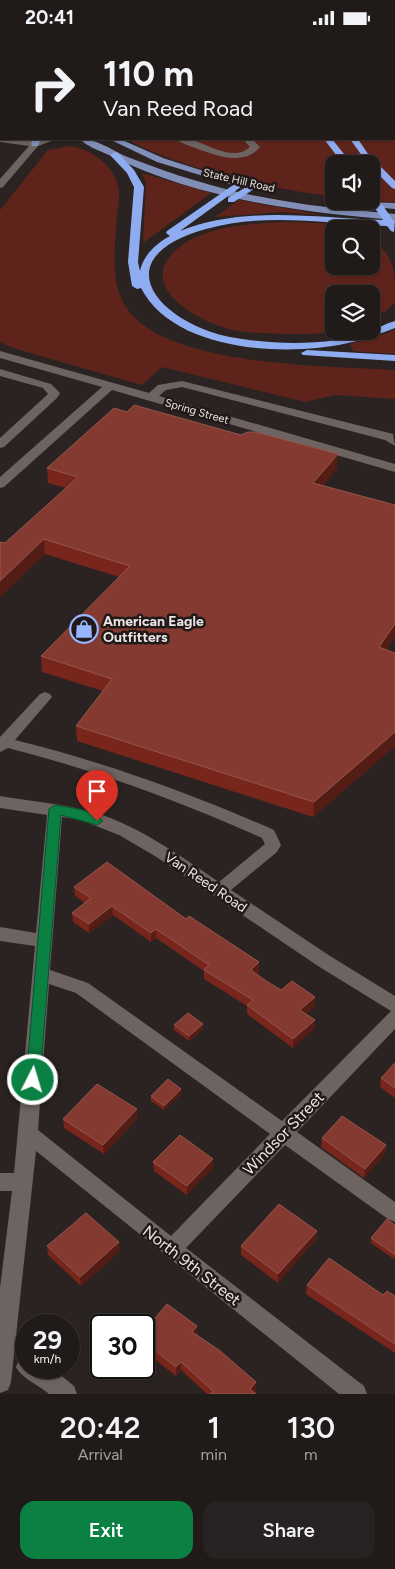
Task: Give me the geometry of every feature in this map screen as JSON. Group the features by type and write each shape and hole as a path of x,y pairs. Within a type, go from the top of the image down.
{"highway":[{"path":"329,140 341,155"},
{"path":"355,140 365,156 395,186"},
{"path":"115,155 131,172 139,187 134,273 141,296 150,309 169,323 195,336 223,344 256,349 395,358"},
{"path":"134,273 145,252 229,191 255,188"},
{"path":"180,235 239,189"},
{"path":"380,197 395,210"},
{"path":"380,208 395,230"},
{"path":"395,223 271,217 224,222 180,235 168,241 152,254 145,266 142,279 147,293 154,303 166,313 188,326 219,337 247,343 323,344 377,332 395,324"}],"main road":[{"name":"State Hill Road","path":"86,140 115,155 176,177 229,191"},
{"name":"State Hill Road","path":"115,140 160,160 239,189 340,212 395,217"},
{"name":"State Hill Road","path":"294,195 325,200"},
{"name":"State Hill Road","path":"380,205 395,206"}],"street":[{"path":"12,140 36,142"},
{"path":"184,140 225,155 234,156 253,150 255,147 254,143 249,140"},
{"path":"0,185 36,142"},
{"name":"Spring Street","path":"0,354 389,466"},
{"path":"0,372 47,386 54,393 0,444"},
{"path":"151,398 162,387 182,384 374,433 388,437 395,442"},
{"path":"0,484 110,386"},
{"path":"389,466 395,447"},
{"path":"2,745 45,697"},
{"path":"2,745 44,752 204,805 268,833 273,845 271,848 219,891"},
{"name":"Van Reed Road","path":"0,803 55,809 83,815 125,831 161,852 324,961 395,1005"},
{"path":"0,1382 28,1133 55,809"},
{"path":"0,934 45,941"},
{"path":"42,974 82,988 395,1213"},
{"name":"Windsor Street","path":"172,1249 395,1017"},
{"name":"North 9th Street","path":"28,1133 356,1394"},
{"path":"0,1182 23,1182"},
{"path":"4,1357 15,1362"},
{"path":"48,1379 66,1394"}],"shaded area":[{"path":"127,140 395,140 395,202 380,201 380,155 325,155 325,196 254,183 175,160"},
{"path":"70,146 95,155 108,167 117,182 119,197 114,255 116,282 126,307 135,318 157,334 187,346 221,354 258,361 395,370 395,399 335,395 305,402 162,367 142,385 13,348 0,342 0,210 48,150"},
{"path":"142,173 211,193 143,243 146,183"},
{"path":"239,200 323,215 282,212 215,217"},
{"path":"264,223 325,223 325,275 380,275 380,246 389,258 394,272 395,302 380,314 380,285 325,285 325,332 281,334 232,330 201,318 174,299 165,286 163,273 167,260 181,246 192,239 219,229"},
{"path":"395,329 395,354 353,351 350,344 364,340 380,340 380,335"}],"building":[{"path":"134,405 241,435 248,432 256,432 338,454 313,483 395,505 395,624 379,647 395,653 395,732 314,802 76,726 112,679 41,656 130,566 44,539 0,581 0,542 5,543 78,477 47,468 114,408 127,412"},
{"path":"107,862 186,919 189,916 259,962 251,970 266,981 281,990 292,981 315,997 300,1010 315,1020 293,1039 247,1005 253,1000 204,970 209,965 156,929 151,933 112,906 89,924 72,913 91,898 74,887"},
{"path":"188,1013 203,1024 189,1036 174,1025"},
{"path":"395,1063 395,1088 381,1078"},
{"path":"168,1079 181,1089 164,1106 151,1096"},
{"path":"97,1084 137,1109 103,1145 63,1119"},
{"path":"342,1116 386,1145 365,1169 322,1138"},
{"path":"180,1135 213,1159 187,1186 153,1162"},
{"path":"279,1204 317,1231 278,1274 241,1246"},
{"path":"86,1213 119,1242 80,1277 47,1246"},
{"path":"387,1219 395,1225 394,1254 371,1238"},
{"path":"329,1258 383,1295 387,1291 395,1296 395,1344 307,1285"},
{"path":"167,1304 197,1326 192,1332 219,1350 256,1382 250,1389 256,1394 210,1394 213,1391 181,1362 176,1367 155,1351 155,1318"}],"place":[{"name":"American Eagle Outfitters","path":"84,629"}],"route":[{"path":"33,1080 55,809 83,815 97,821"}]}
